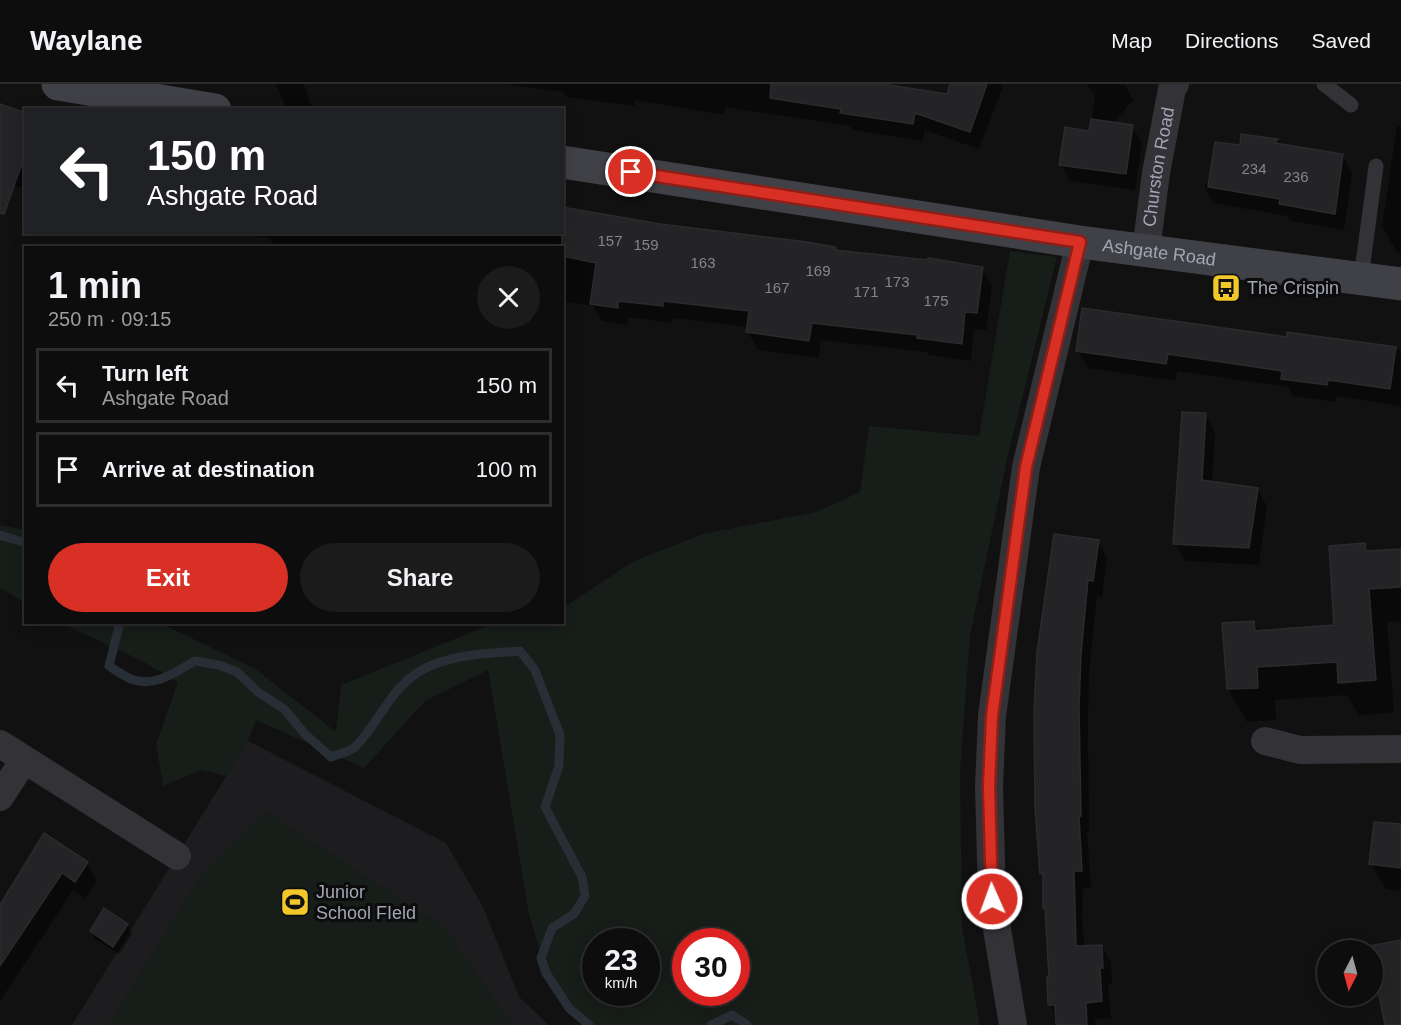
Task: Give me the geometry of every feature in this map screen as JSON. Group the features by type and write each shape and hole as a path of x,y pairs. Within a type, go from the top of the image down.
{"street":[{"path":"58,84 190,94 212,108"},
{"name":"Churston Road","path":"1146,250 1156,173 1172,89 1175,84"},
{"name":"Ashgate Road","path":"564,162 1080,242 1401,284"},
{"path":"1013,1025 992,899 989,786 992,716 1026,467 1080,242"},
{"path":"1265,741 1300,750 1401,749"},
{"path":"0,744 177,856"},
{"path":"0,797 24,760"}],"lane":[{"path":"1324,84 1351,105"},
{"path":"1361,278 1376,166"}],"shaded area":[{"path":"1010,251 1057,257 1008,455 970,636 960,772 962,926 980,1025 590,1025 552,992 529,914 488,670 425,701 364,768 256,720 248,741 227,776 201,770 163,786 156,744 178,682 142,661 63,624 162,624 254,668 336,732 341,685 492,624 564,624 564,607 634,561 703,534 816,512 860,492 869,426 979,436"},
{"path":"0,525 24,530 24,602 0,588"},
{"name":"Junior School FIeld","path":"248,741 446,843 483,907 519,997 549,1025 72,1025"},
{"name":"Junior School FIeld","path":"266,811 445,928 513,1025 108,1025 200,876"}],"building":[{"path":"771,84 883,84 947,94 950,84 987,84 970,132 915,113 913,124 840,113 841,109 770,98"},
{"path":"0,104 24,112 24,158 4,214 0,213"},
{"path":"1091,119 1133,125 1126,174 1059,165 1065,127 1089,131"},
{"path":"1241,134 1278,139 1275,143 1343,154 1335,214 1279,204 1280,199 1208,187 1215,142 1240,145"},
{"path":"564,207 660,224 807,242 836,247 835,250 928,260 928,258 983,267 977,313 965,312 962,344 917,338 917,335 812,323 809,341 746,332 749,311 663,301 663,306 618,301 618,308 590,304 596,263 564,256 564,246 562,246"},
{"path":"1082,308 1287,337 1287,332 1396,347 1390,389 1328,380 1327,385 1281,379 1282,371 1168,354 1166,364 1076,351"},
{"path":"1182,412 1206,413 1202,480 1258,488 1249,548 1173,544"},
{"path":"1054,534 1099,540 1093,581 1088,580 1081,654 1079,707 1081,816 1079,816 1082,871 1074,871 1076,946 1102,945 1103,968 1100,968 1102,1001 1086,1003 1087,1025 1056,1025 1055,1005 1048,1005 1047,977 1049,977 1045,908 1043,908 1043,873 1040,874 1035,808 1034,712 1037,652"},
{"path":"1365,543 1366,551 1401,549 1401,587 1369,589 1376,680 1338,683 1337,662 1257,667 1258,688 1227,689 1222,623 1254,621 1255,631 1334,625 1329,546"},
{"path":"1374,822 1401,824 1401,868 1369,864"},
{"path":"44,833 88,862 75,882 62,873 0,966 0,905"},
{"path":"104,908 128,924 113,947 90,931"},
{"path":"1401,940 1401,1025 1385,1025 1381,1006 1383,1006 1383,943"}],"waterway":[{"path":"0,535 24,542"},
{"path":"120,624 109,666 118,672 142,682 158,680 195,661 219,665 237,672 258,692 284,709 305,734 331,757 356,746 395,694 410,678 422,670 434,664 462,657 520,651 535,670 560,735 559,766 545,807 582,877 585,896 574,914 552,928 541,958 546,973 569,1008 589,1025"},
{"path":"711,1025 732,1015 747,1025"}],"place":[{"name":"The Crispin","path":"1226,288"},
{"name":"Junior School FIeld","path":"295,902"}],"route":[{"path":"631,172 1080,242 1026,467 992,716 989,786 992,899"}]}
